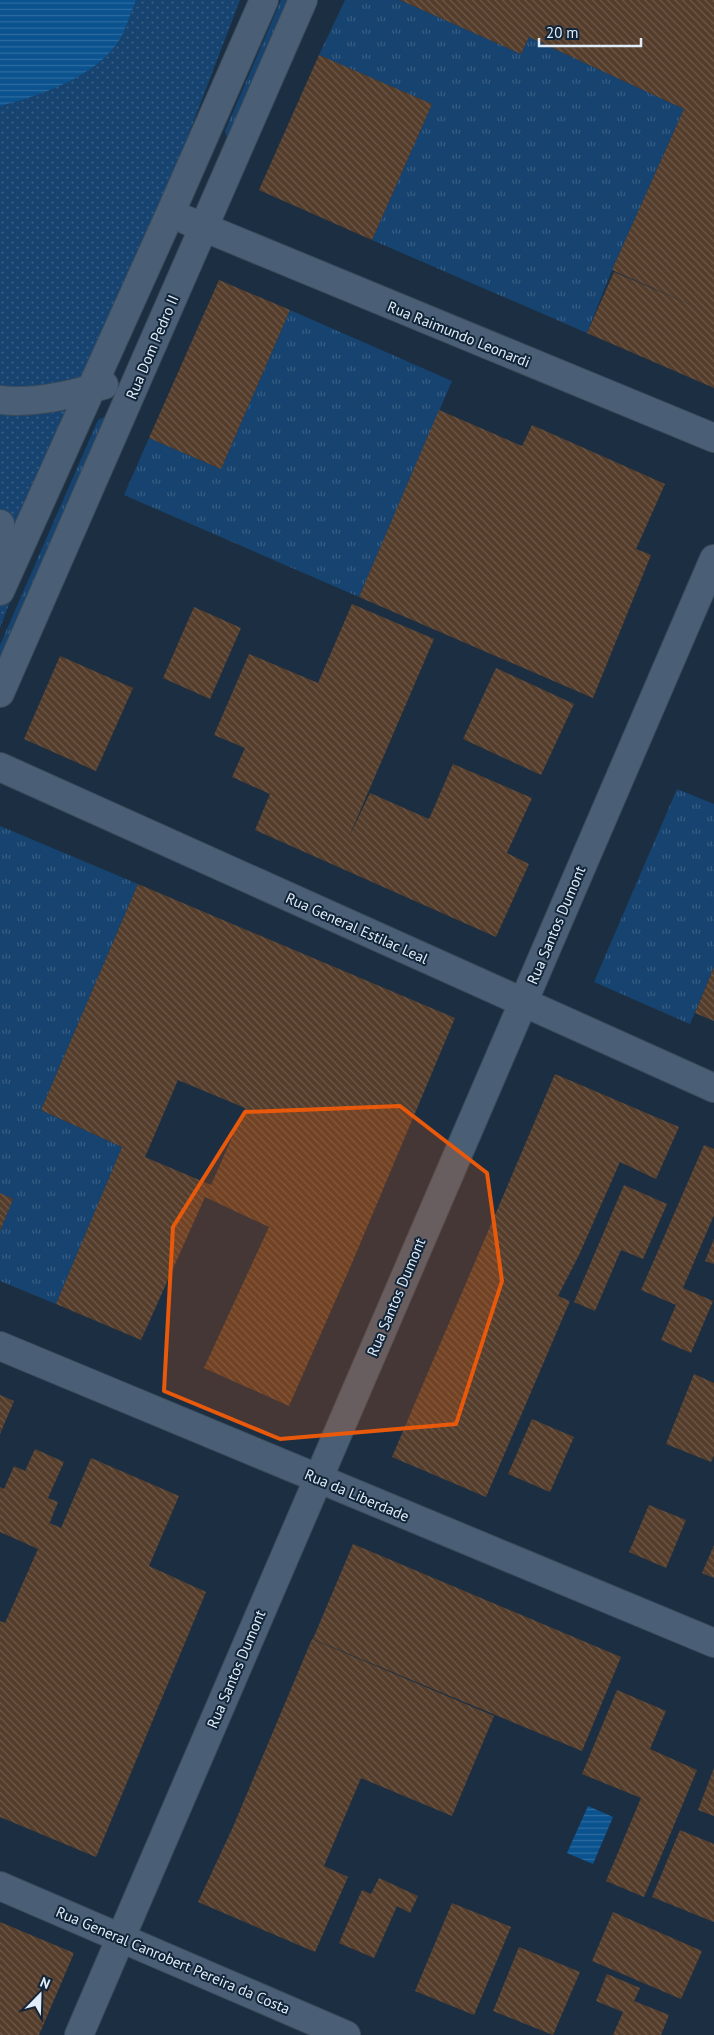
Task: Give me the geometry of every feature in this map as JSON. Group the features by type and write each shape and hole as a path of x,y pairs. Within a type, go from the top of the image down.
{"street":[{"path":"0,592 264,0"},
{"name":"Rua Dom Pedro II","path":"0,693 303,0"},
{"name":"Rua Raimundo Leonardi","path":"170,214 714,438"},
{"path":"0,400 13,402 92,389 141,373"},
{"path":"0,524 3,540 0,563"},
{"name":"Rua Santos Dumont","path":"79,2035 714,559"},
{"name":"Rua General Estilac Leal","path":"0,767 714,1088"},
{"name":"Rua da Liberdade","path":"0,1346 714,1643"},
{"name":"Rua General Canrobert Pereira da Costa","path":"0,1886 346,2035"}],"highlighted area":[{"path":"400,1106 487,1173 502,1281 456,1424 280,1439 164,1391 173,1227 245,1112"}],"green space":[{"path":"0,0 240,0 0,628"},
{"path":"281,0 291,0 233,135 227,138 225,131"},
{"path":"345,0 400,0 521,54 529,37 684,109 612,270 587,333 372,240 432,104 319,55"},
{"path":"290,310 452,381 359,597 124,495 149,438 221,469"},
{"path":"104,417 106,423 0,673 0,645 98,420"},
{"path":"677,789 714,804 714,967 690,1024 594,982"},
{"path":"0,826 138,884 41,1110 122,1147 56,1304 0,1281 0,1231 13,1199 0,1193"}],"shaded area":[{"path":"0,0 136,0 120,39 97,64 66,83 32,97 0,106"},
{"path":"588,1806 613,1817 593,1864 567,1853"}],"building":[{"path":"400,0 714,0 714,388 587,333 614,272 696,307 612,270 684,109 529,37 521,54"},
{"path":"319,55 432,104 372,240 259,190"},
{"path":"219,280 290,310 221,469 149,438"},
{"path":"439,410 522,446 532,425 665,484 636,549 651,555 593,698 359,597"},
{"path":"352,604 434,639 348,839 370,793 429,819 453,764 532,798 507,853 529,864 496,937 255,830 270,794 232,777 245,748 214,735 249,654 318,683"},
{"path":"194,607 241,628 210,699 163,678"},
{"path":"60,656 133,688 96,771 24,739"},
{"path":"496,668 574,704 541,775 463,739"},
{"path":"138,884 455,1018 352,1263 289,1406 204,1368 269,1227 205,1197 141,1340 56,1304 122,1147 41,1110","holes":["178,1080 245,1108 211,1185 145,1157"]},
{"path":"714,967 714,1021 695,1013"},
{"path":"555,1074 679,1127 656,1179 620,1162 579,1255 558,1296 570,1301 486,1497 392,1457"},
{"path":"704,1145 714,1149 714,1215 683,1288 713,1301 691,1353 661,1340 676,1305 641,1290"},
{"path":"624,1185 667,1204 643,1259 621,1250 595,1311 574,1302"},
{"path":"0,1193 13,1199 0,1231"},
{"path":"714,1239 714,1264 705,1261"},
{"path":"694,1374 714,1383 714,1455 711,1462 666,1444"},
{"path":"0,1395 14,1401 0,1434"},
{"path":"532,1419 574,1437 550,1492 508,1474"},
{"path":"35,1449 64,1462 48,1498 58,1502 48,1527 50,1523 61,1528 91,1458 179,1496 149,1566 206,1592 96,1857 0,1817 0,1621 5,1623 38,1549 0,1532 0,1487 4,1489 14,1466 25,1471"},
{"path":"649,1505 686,1520 666,1568 629,1552"},
{"path":"353,1544 621,1657 582,1751 313,1639"},
{"path":"714,1545 714,1578 702,1573"},
{"path":"312,1639 494,1716 452,1816 361,1778 324,1866 348,1877 315,1952 198,1902 233,1827"},
{"path":"617,1690 666,1711 650,1749 697,1770 644,1897 606,1881 641,1798 582,1774"},
{"path":"714,1768 714,1816 698,1810"},
{"path":"680,1830 714,1844 714,1922 652,1897"},
{"path":"379,1878 418,1896 410,1913 397,1906 374,1958 339,1943 362,1890 371,1894"},
{"path":"452,1903 511,1927 474,2015 415,1991"},
{"path":"613,1912 702,1951 681,1999 592,1961"},
{"path":"0,1922 74,1953 39,2035 0,2035"},
{"path":"519,1947 580,1972 553,2035 493,2011"},
{"path":"607,1974 640,1988 634,2001 669,2015 661,2035 613,2035 623,2012 596,2001"}]}
